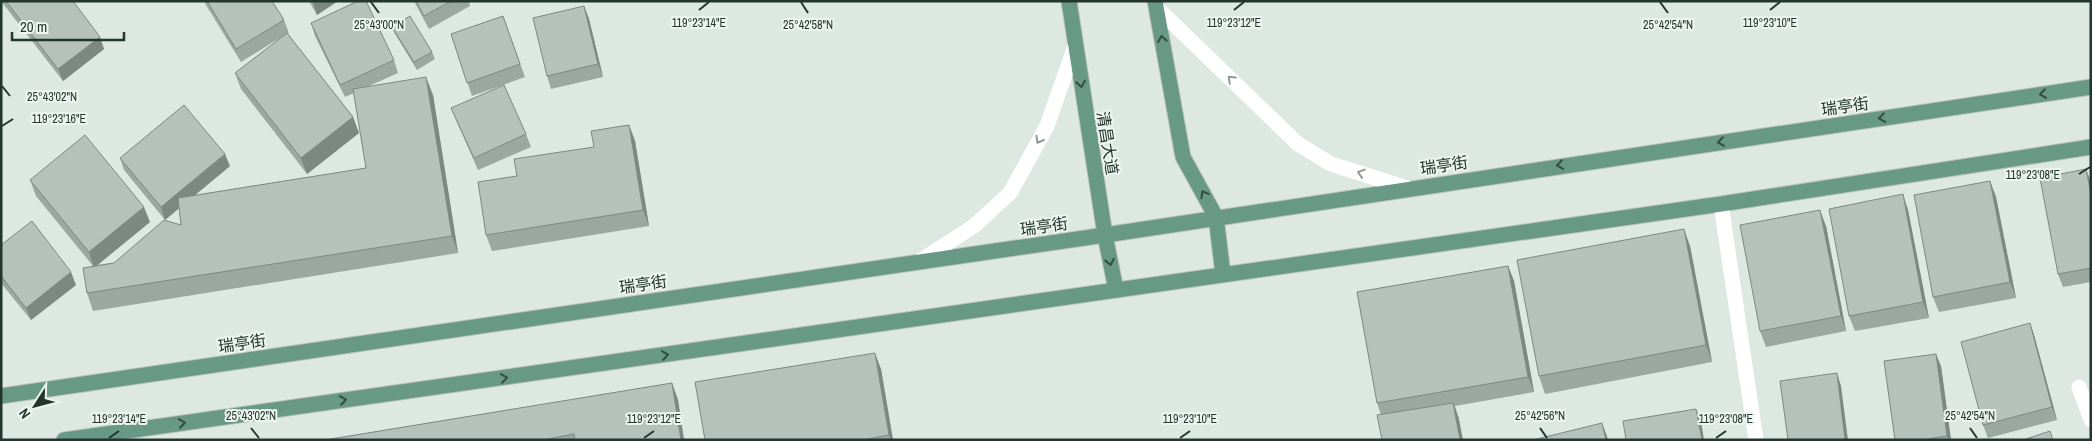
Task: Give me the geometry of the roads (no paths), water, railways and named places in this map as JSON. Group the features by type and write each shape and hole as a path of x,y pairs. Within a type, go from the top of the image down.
{"main road":[{"name":"清昌大道","path":"1068,1 1105,234 1116,290"},
{"path":"1156,4 1183,157 1216,217 1223,274"},
{"name":"瑞亭街","path":"1,396 2091,87"},
{"path":"64,440 1721,204 2091,148"}],"street":[{"path":"1156,4 1298,144 1331,164 1407,188"},
{"path":"920,261 974,226 1010,193 1046,126 1075,46"},
{"path":"1721,204 1756,440"},
{"path":"2079,387 2091,420"}]}
